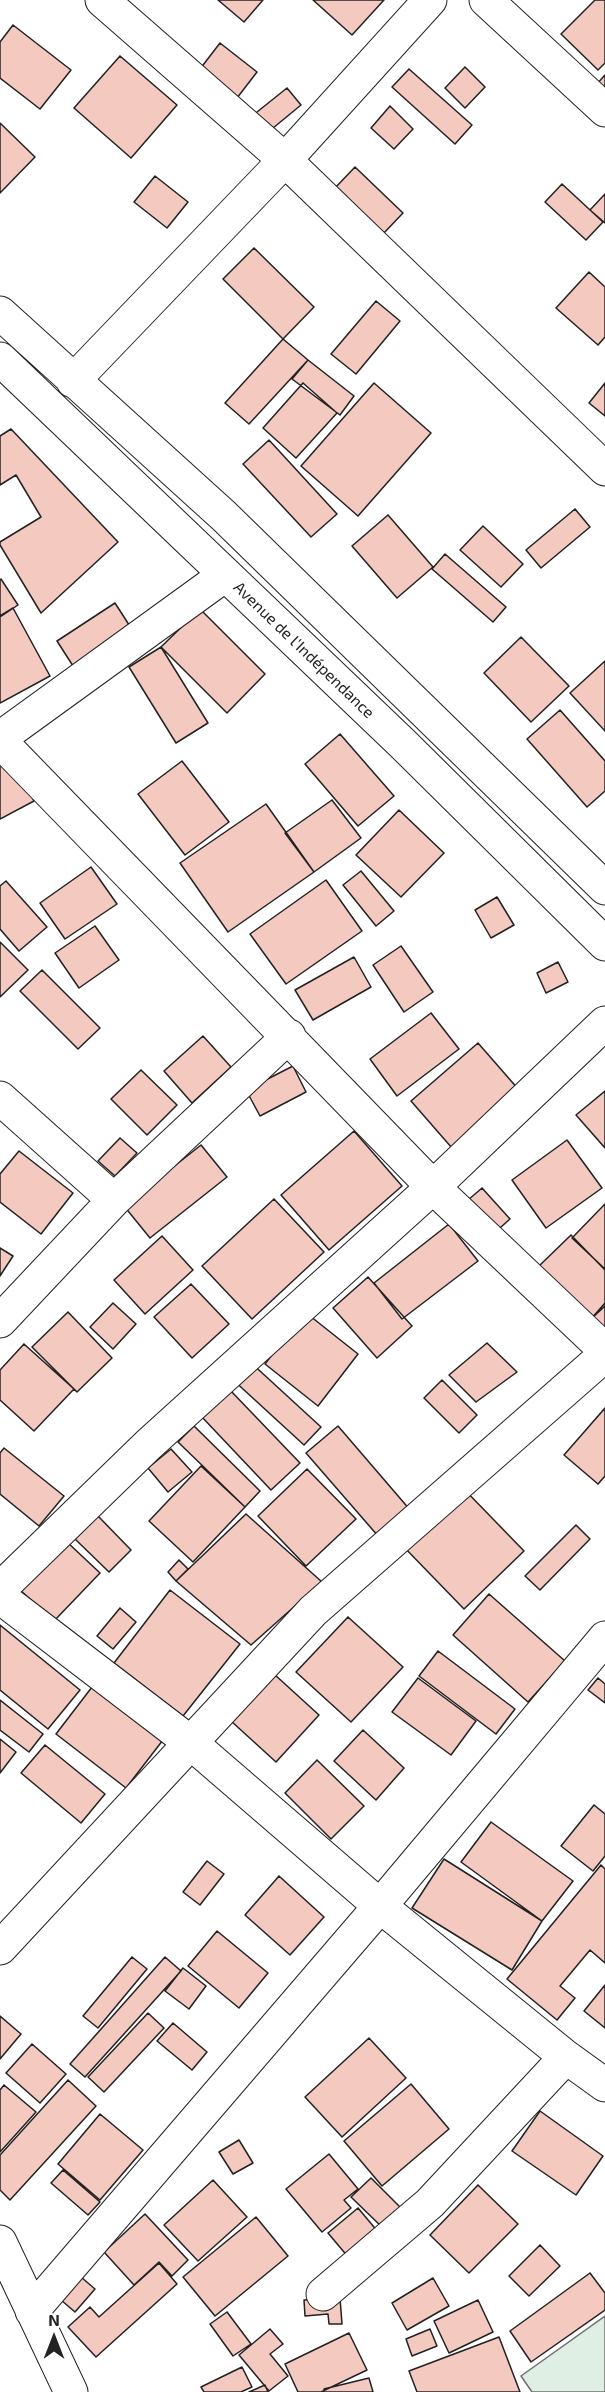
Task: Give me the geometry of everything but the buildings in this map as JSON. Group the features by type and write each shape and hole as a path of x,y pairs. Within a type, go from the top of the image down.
{"street":[{"path":"102,0 285,160 605,469"},
{"path":"73,381 285,160 430,0"},
{"path":"486,0 605,110"},
{"path":"0,313 224,516 605,888"},
{"name":"Avenue de l'Indépendance","path":"0,359 12,389 225,575 403,744 605,944"},
{"path":"225,575 0,740 433,1187 605,1350"},
{"path":"0,1589 148,1445 433,1187 605,1023"},
{"path":"0,1321 114,1200 289,1036"},
{"path":"0,1098 114,1200"},
{"path":"0,1948 313,1611 605,1355"},
{"path":"0,1597 191,1743 380,1906 566,2057 605,2085"},
{"path":"33,2311 212,2099 380,1906 605,1638"},
{"path":"323,2294 430,2203 566,2057"},
{"path":"0,2242 71,2392"}],"green space":[{"path":"605,2316 605,2392 532,2392 521,2376"}]}
